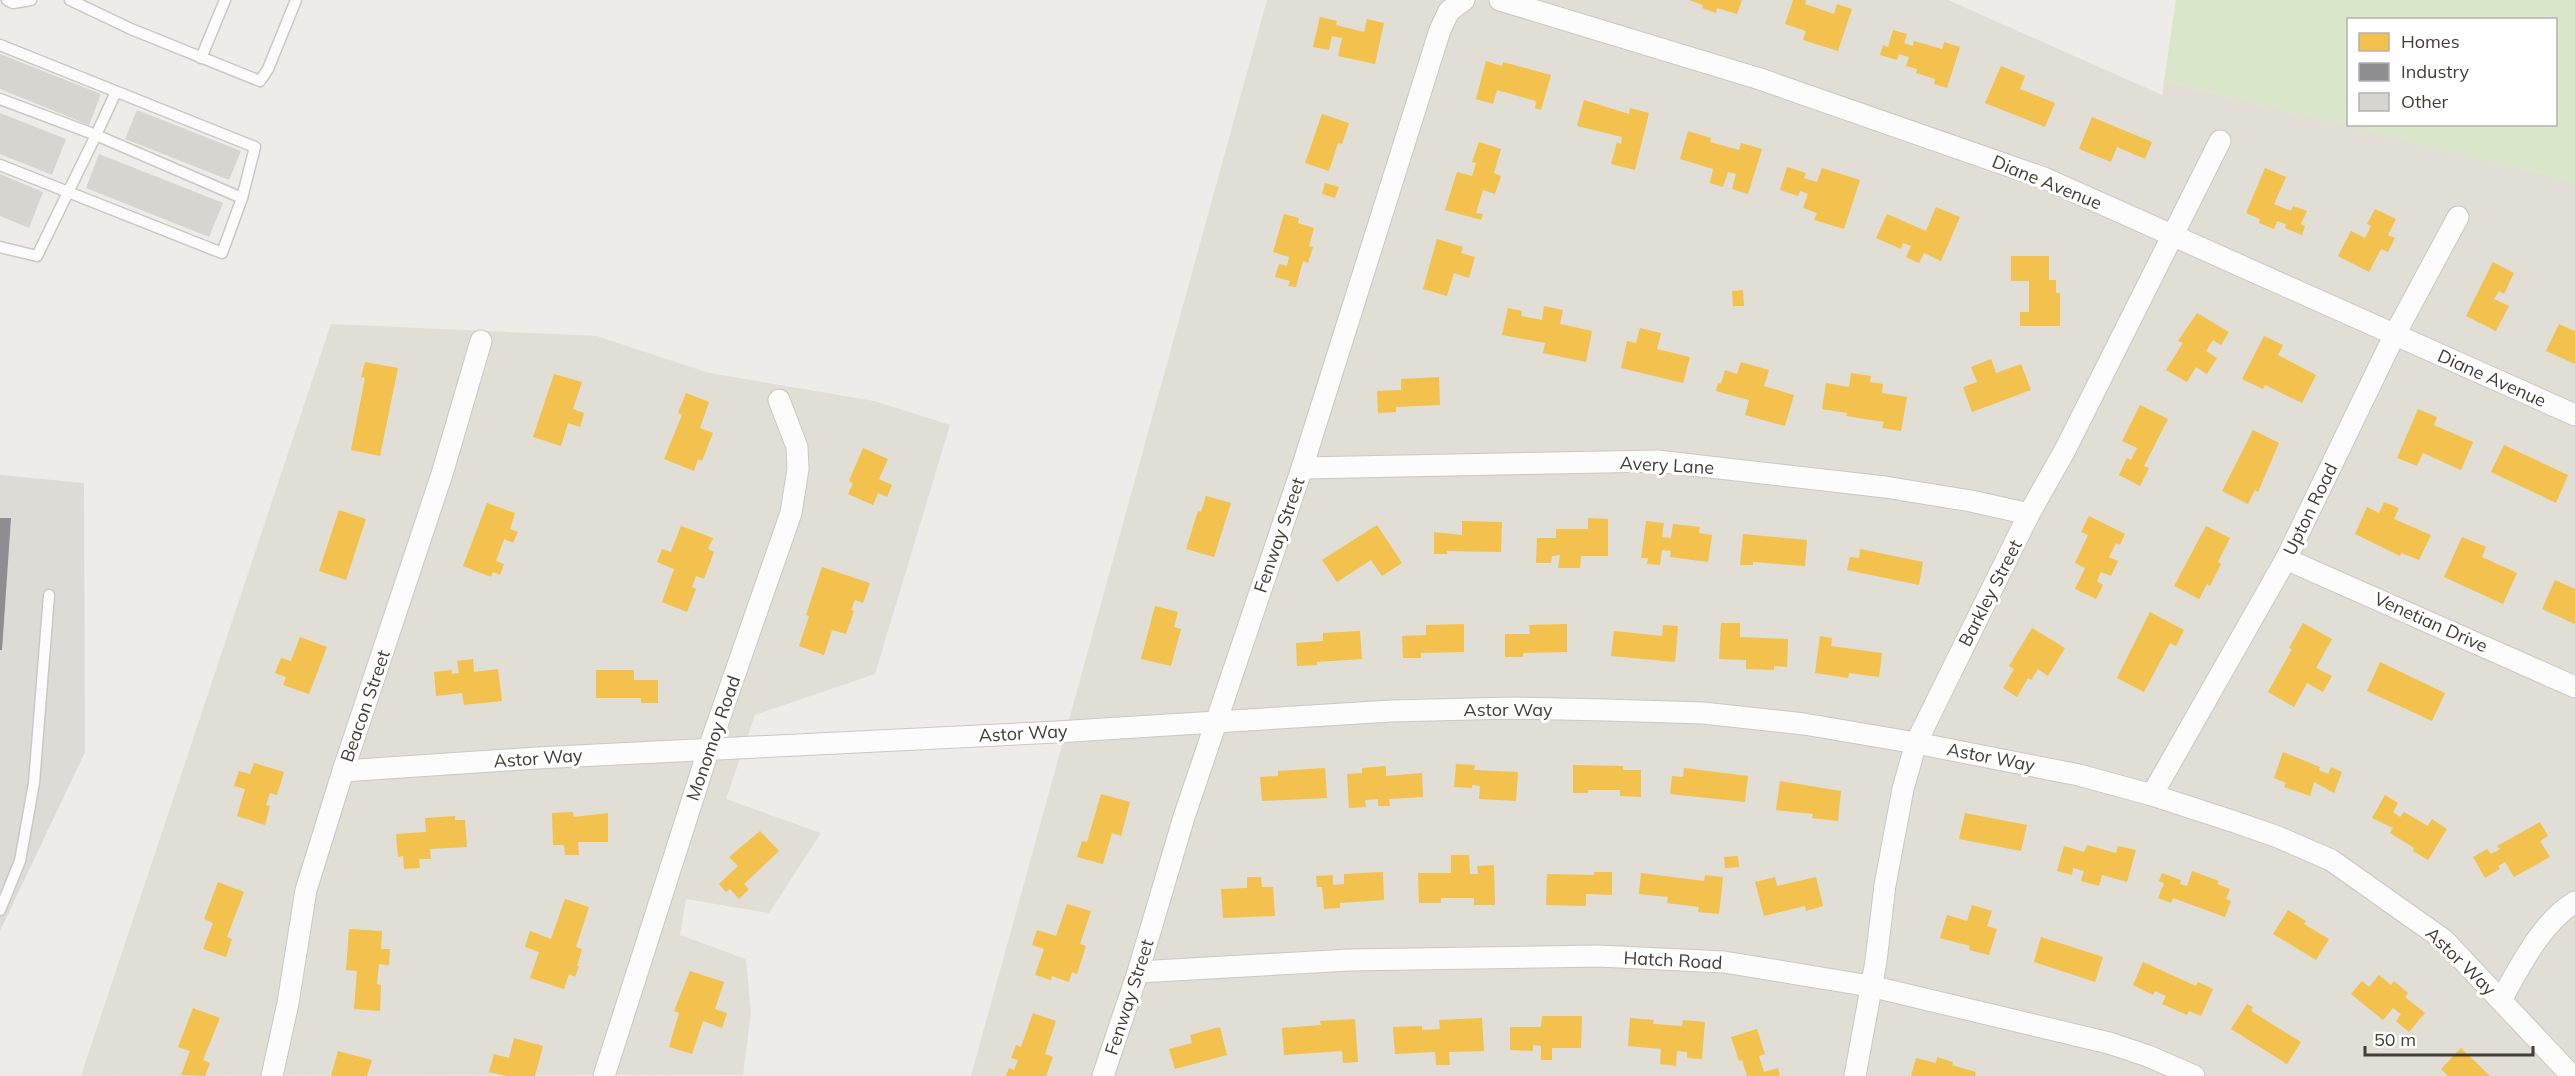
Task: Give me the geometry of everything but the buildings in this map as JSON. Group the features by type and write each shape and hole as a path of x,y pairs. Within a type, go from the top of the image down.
{"street":[{"name":"Fenway Street","path":"1103,1076 1138,972 1184,817 1302,468 1440,30 1449,11 1464,0"},
{"name":"Diane Avenue","path":"1500,0 1760,79 2044,178 2575,415"},
{"name":"Barkley Street","path":"1855,1076 1876,961 1887,874 1903,789 1916,743 2029,514 2065,450 2220,141"},
{"name":"Upton Road","path":"2152,795 2286,559 2395,334 2458,217"},
{"name":"Beacon Street","path":"272,1076 288,1003 306,890 343,771 442,474 481,341"},
{"name":"Monomoy Road","path":"604,1076 709,748 791,513 798,469 797,447 779,400"},
{"name":"Avery Lane","path":"1302,468 1657,461 1885,488 1971,501 2029,514"},
{"name":"Venetian Drive","path":"2286,559 2575,687"},
{"name":"Astor Way","path":"343,771 709,748 1056,732 1391,711 1513,708 1606,710 1703,713 1770,720 1916,743 2079,776 2152,795 2278,837 2331,860 2444,940 2572,1076"},
{"path":"2501,1000 2528,953 2562,910 2575,902"},
{"name":"Hatch Road","path":"1138,972 1349,960 1598,956 1724,962 1870,986 2109,1043 2148,1056 2194,1076"}],"lane":[{"path":"7,0 13,3 31,0"},
{"path":"70,0 131,29 260,81 268,69 296,0"},
{"path":"201,57 225,0"},
{"path":"0,45 255,147 242,198 222,253 0,165"},
{"path":"0,247 37,256 116,92"},
{"path":"0,99 96,135 242,198"},
{"path":"0,910 20,861 34,783 49,595"}],"shaded area":[{"path":"1267,0 1948,0 2162,95 2164,81 2547,175 2575,184 2575,1076 971,1076"},
{"path":"331,324 597,336 709,373 874,401 950,425 875,674 755,715 726,799 821,833 769,913 686,899 680,935 746,959 751,1013 743,1075 81,1076"},
{"path":"0,475 84,483 85,752 0,931"}],"green space":[{"path":"2176,0 2575,0 2575,184 2547,175 2347,126 2557,126 2557,18 2347,18 2347,126 2164,81"}]}
